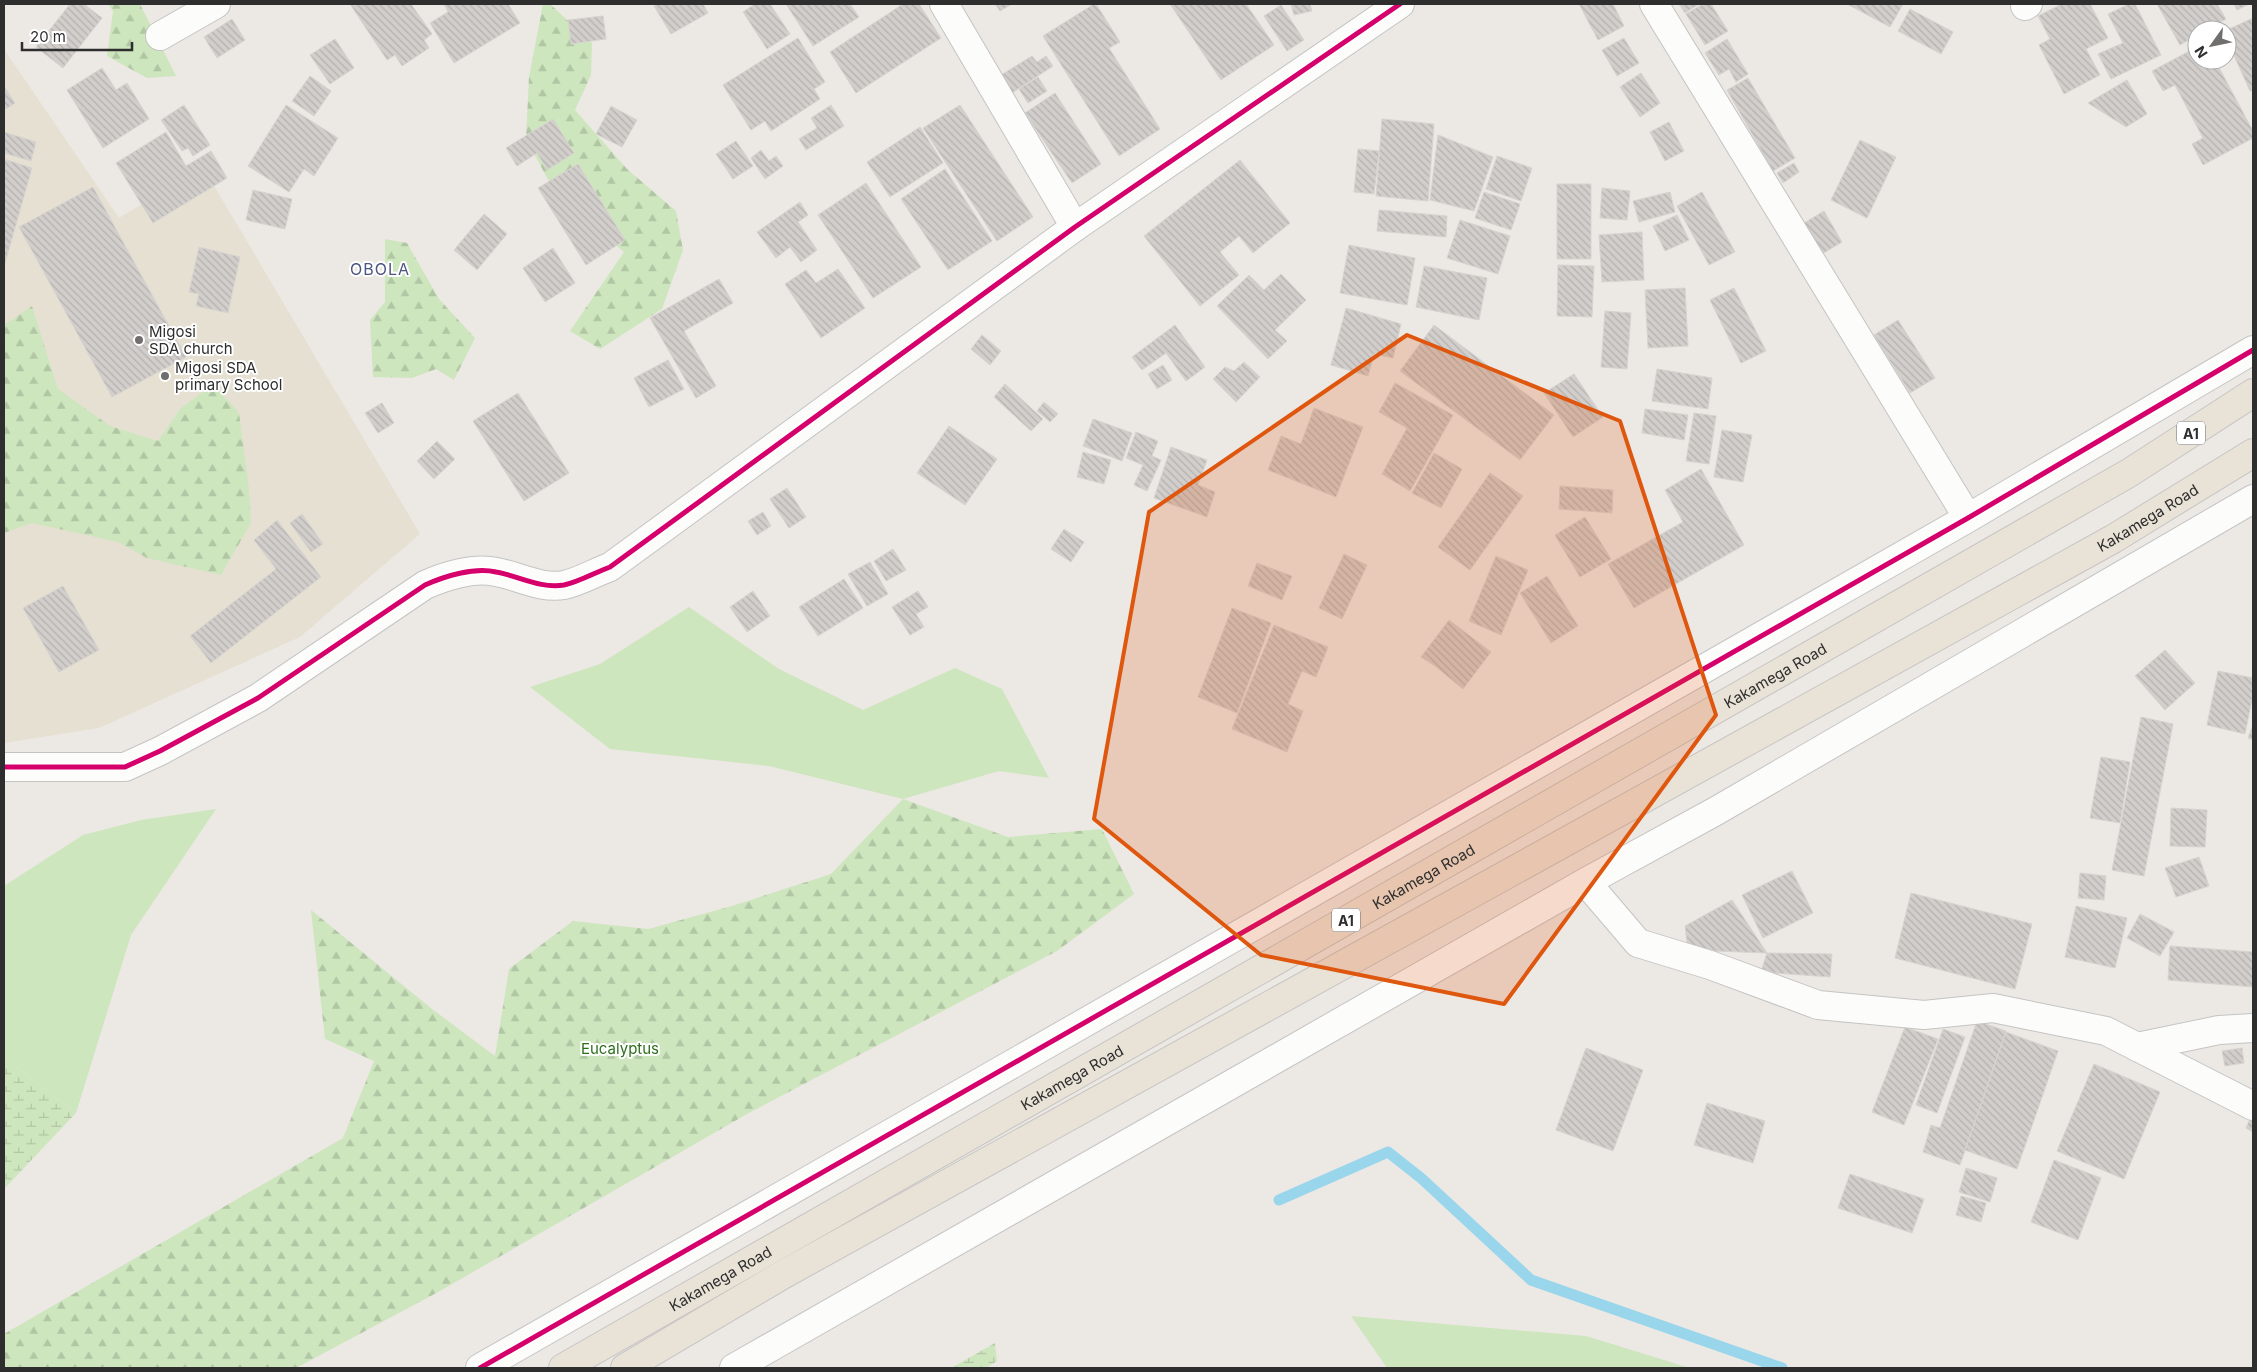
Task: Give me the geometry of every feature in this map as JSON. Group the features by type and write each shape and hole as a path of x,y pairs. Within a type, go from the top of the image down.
{"highway":[{"name":"Kakamega Road","path":"563,1368 2130,473 2253,393"},
{"name":"Kakamega Road","path":"625,1368 784,1274 2104,544 2253,453"}],"street":[{"path":"160,36 216,4"},
{"path":"944,4 1075,227"},
{"path":"4,767 124,767 160,751 258,698 425,586 440,578 476,572 495,572 532,583 563,585 610,567 1075,227 1400,4"},
{"path":"1654,4 1968,518"},
{"path":"480,1368 1968,518 2253,350"},
{"path":"734,1368 1586,882 1724,806 2253,499"},
{"path":"1586,882 1638,943 1710,965 1818,1005 1924,1016 1992,1008 2106,1031 2253,1106"},
{"path":"2137,1047 2218,1030 2253,1028"}],"highlighted area":[{"path":"1407,335 1620,421 1716,715 1504,1004 1261,955 1094,819 1149,512"}],"shaded area":[{"name":"Migosi SDA primary School","path":"4,49 119,218 203,167 420,534 300,637 99,728 4,743"}],"green space":[{"path":"108,4 140,4 176,76 147,78 107,56 113,11"},
{"path":"543,4 550,4 592,43 591,75 575,110 627,169 676,211 683,250 662,309 600,349 570,331 624,252 557,196 526,139 529,77"},
{"path":"385,239 407,243 439,299 475,338 454,380 436,369 412,378 373,377 370,320 385,302"},
{"path":"32,306 58,389 110,426 158,441 180,409 213,384 239,413 249,488 251,523 221,575 147,558 118,542 32,523 4,533 4,325"},
{"path":"689,607 779,669 863,710 955,668 1002,689 1049,778 999,771 903,799 769,766 610,749 530,687 600,664"},
{"name":"Eucalyptus","path":"903,799 1008,837 1102,829 1134,894 1057,951 747,1114 440,1291 296,1368 4,1368 4,1334 343,1138 374,1061 325,1039 311,910 432,1009 495,1056 509,969 573,921 648,929 732,906 831,874"},
{"path":"216,809 131,935 76,1113 4,1057 4,886 83,835 141,820"},
{"path":"4,1057 76,1113 4,1189"},
{"path":"1351,1316 1586,1336 1690,1368 1387,1368"},
{"path":"995,1343 997,1361 986,1368 951,1368"}],"building":[{"path":"70,4 84,4 102,18 63,68 36,47"},
{"path":"350,4 411,4 432,34 424,40 429,48 402,66 395,55 387,60"},
{"path":"444,4 508,4 520,23 454,63 430,23 448,12"},
{"path":"658,4 703,4 708,13 671,34 654,6"},
{"path":"755,4 770,4 790,34 767,49 743,12"},
{"path":"786,4 850,4 859,17 813,46"},
{"path":"903,4 919,4 941,38 856,93 830,52"},
{"path":"995,4 1012,4 1000,11"},
{"path":"1096,4 1120,42 1109,48 1160,129 1119,156 1043,36"},
{"path":"1170,4 1246,4 1274,45 1221,80"},
{"path":"1291,4 1310,4 1312,11 1294,15"},
{"path":"1579,4 1613,4 1624,26 1598,40"},
{"path":"1679,4 1699,4 1685,13"},
{"path":"1703,4 1711,4 1728,31 1705,45 1686,14"},
{"path":"1847,4 1903,4 1890,27"},
{"path":"2062,4 2090,4 2108,38 2086,49 2100,75 2064,94 2039,45 2050,39 2038,16"},
{"path":"2129,4 2135,4 2161,55 2111,79 2098,54 2123,43 2108,14"},
{"path":"2157,4 2217,4 2226,19 2187,20 2187,41 2180,45"},
{"path":"2234,4 2249,4 2237,10"},
{"path":"1281,5 1304,40 1287,51 1264,16"},
{"path":"1910,9 1953,32 1941,54 1898,31"},
{"path":"603,16 606,39 571,44 568,20"},
{"path":"2253,18 2253,90 2250,91 2237,62 2237,25"},
{"path":"232,19 245,40 217,58 204,37"},
{"path":"798,38 825,82 814,89 820,99 771,131 765,121 751,130 723,85"},
{"path":"1624,38 1639,63 1617,76 1602,50"},
{"path":"335,39 354,68 330,84 310,55"},
{"path":"1727,39 1748,74 1736,82 1729,69 1719,75 1705,53"},
{"path":"2187,52 2187,70 2220,70 2253,131 2253,138 2203,165 2192,144 2203,138 2175,85 2163,91 2152,71"},
{"path":"1032,56 1037,62 1046,56 1053,66 1012,93 1001,75"},
{"path":"102,68 116,90 127,83 149,119 103,148 67,90"},
{"path":"1641,73 1660,103 1640,117 1620,87"},
{"path":"310,76 331,91 314,116 292,101"},
{"path":"1038,77 1047,91 1028,103 1019,89"},
{"path":"1748,78 1795,158 1773,171 1727,90"},
{"path":"2127,80 2147,114 2126,127 2088,103"},
{"path":"4,86 15,103 4,110"},
{"path":"1055,93 1101,164 1072,183 1025,113"},
{"path":"184,105 210,145 193,156 188,148 182,151 161,120"},
{"path":"286,105 338,138 314,176 304,169 289,192 248,166"},
{"path":"831,105 844,126 806,150 799,139 817,128 811,118"},
{"path":"960,105 1033,217 997,241 923,128"},
{"path":"611,106 637,120 622,147 596,134"},
{"path":"553,119 574,153 547,170 537,153 517,166 506,148"},
{"path":"1382,119 1434,124 1428,201 1376,196"},
{"path":"1669,122 1684,151 1665,161 1650,132"},
{"path":"920,127 943,163 890,197 867,162"},
{"path":"4,132 36,142 31,161 4,153"},
{"path":"166,132 186,166 211,151 227,178 153,223 116,163"},
{"path":"1438,135 1493,157 1474,211 1430,200"},
{"path":"1860,140 1896,157 1867,218 1831,200"},
{"path":"736,141 753,166 733,179 716,154"},
{"path":"1358,149 1379,151 1374,194 1354,192"},
{"path":"761,150 769,161 776,156 783,166 765,179 751,158"},
{"path":"1497,156 1532,168 1521,201 1486,189"},
{"path":"4,159 32,168 4,267"},
{"path":"1240,160 1290,223 1253,253 1239,236 1220,252 1239,275 1200,306 1144,236"},
{"path":"1794,163 1799,172 1783,183 1777,173"},
{"path":"578,164 625,240 586,265 538,188"},
{"path":"945,169 992,241 948,270 901,199"},
{"path":"866,183 921,267 873,298 818,215"},
{"path":"1557,184 1591,184 1591,259 1557,259"},
{"path":"93,187 186,357 112,397 19,227"},
{"path":"1602,188 1630,191 1627,220 1600,218"},
{"path":"253,190 292,199 285,229 246,220"},
{"path":"1484,192 1520,204 1511,230 1475,218"},
{"path":"1670,192 1675,212 1639,222 1633,201"},
{"path":"1702,192 1735,252 1709,265 1677,206"},
{"path":"800,202 808,215 798,222 817,250 801,262 790,247 776,258 757,232"},
{"path":"1379,210 1447,216 1446,237 1377,231"},
{"path":"1824,211 1842,242 1822,254 1804,223"},
{"path":"484,214 507,234 477,270 454,250"},
{"path":"1677,215 1689,240 1665,251 1653,226"},
{"path":"1460,220 1510,236 1498,274 1447,258"},
{"path":"1642,232 1644,280 1602,282 1599,235"},
{"path":"1349,245 1415,258 1407,305 1340,293"},
{"path":"199,247 240,257 228,313 196,306 199,294 189,292"},
{"path":"553,248 575,283 545,302 523,268"},
{"path":"1558,265 1594,266 1592,317 1557,316"},
{"path":"1424,266 1487,278 1479,320 1416,307"},
{"path":"838,269 865,308 821,338 785,284 806,270 816,283"},
{"path":"1281,274 1306,300 1275,330 1287,341 1268,359 1217,306 1249,275 1264,290"},
{"path":"719,279 733,303 684,331 716,386 696,398 650,318"},
{"path":"1685,288 1688,346 1648,348 1645,290"},
{"path":"1734,288 1766,351 1741,363 1710,300"},
{"path":"1346,308 1401,324 1393,358 1374,354 1368,376 1331,365"},
{"path":"1605,311 1631,313 1627,369 1601,367"},
{"path":"1898,320 1935,378 1910,393 1874,335"},
{"path":"1175,325 1205,367 1186,381 1166,353 1142,370 1132,357"},
{"path":"1434,325 1554,415 1520,460 1400,371"},
{"path":"982,335 1001,351 990,365 971,349"},
{"path":"668,360 684,389 649,407 634,378"},
{"path":"1244,362 1260,377 1236,402 1213,379 1225,367 1234,371"},
{"path":"1163,365 1172,380 1157,389 1148,374"},
{"path":"1657,369 1712,378 1708,409 1652,401"},
{"path":"1574,374 1603,417 1573,437 1544,393"},
{"path":"1395,383 1453,415 1410,491 1382,474 1407,428 1379,412"},
{"path":"1005,384 1043,419 1031,431 994,397"},
{"path":"518,393 569,473 524,501 473,421"},
{"path":"1044,402 1058,414 1050,422 1037,411"},
{"path":"382,403 394,423 378,433 365,413"},
{"path":"1314,408 1363,427 1336,497 1268,470 1281,436 1301,444"},
{"path":"1645,409 1688,415 1684,440 1642,433"},
{"path":"1694,413 1716,416 1709,464 1686,461"},
{"path":"1093,419 1132,433 1122,461 1083,446"},
{"path":"949,426 997,459 965,505 917,473"},
{"path":"1722,430 1752,435 1743,482 1714,477"},
{"path":"1136,432 1158,441 1152,456 1161,460 1147,491 1134,485 1143,465 1126,458"},
{"path":"437,441 455,459 434,479 417,461"},
{"path":"1171,447 1207,460 1198,485 1215,492 1207,517 1154,498"},
{"path":"1083,452 1111,460 1104,484 1077,477"},
{"path":"1434,453 1462,469 1441,508 1412,493"},
{"path":"1701,469 1744,545 1634,608 1608,564 1683,522 1665,490"},
{"path":"1490,473 1523,496 1470,570 1438,547"},
{"path":"1560,486 1613,490 1612,513 1559,509"},
{"path":"787,488 806,517 789,528 770,499"},
{"path":"763,512 771,526 757,535 748,521"},
{"path":"302,514 323,544 311,552 290,523"},
{"path":"1585,517 1611,559 1580,577 1555,535"},
{"path":"277,520 321,577 211,663 190,636 276,569 254,540"},
{"path":"1064,529 1084,542 1071,562 1051,549"},
{"path":"893,549 906,570 886,581 874,561"},
{"path":"1344,554 1367,565 1342,619 1319,608"},
{"path":"1496,556 1528,570 1501,635 1469,621"},
{"path":"870,562 888,594 867,606 848,574"},
{"path":"1257,563 1292,576 1282,600 1248,586"},
{"path":"1547,576 1578,626 1551,643 1520,593"},
{"path":"844,579 863,608 818,636 799,607"},
{"path":"63,586 99,650 59,672 23,608"},
{"path":"753,591 770,616 747,632 730,607"},
{"path":"918,591 928,607 916,614 924,627 910,635 892,607"},
{"path":"1232,608 1271,623 1237,713 1198,697"},
{"path":"1449,620 1491,652 1463,689 1421,657"},
{"path":"1274,625 1328,647 1316,677 1302,671 1288,704 1303,711 1287,752 1232,729"},
{"path":"2165,650 2195,683 2165,710 2135,676"},
{"path":"2218,671 2253,678 2253,694 2245,734 2207,725"},
{"path":"2141,717 2173,724 2144,876 2112,870"},
{"path":"2253,725 2253,740 2248,738"},
{"path":"2101,757 2130,762 2120,823 2090,818"},
{"path":"2171,808 2207,810 2205,847 2170,846"},
{"path":"2199,857 2209,886 2176,897 2165,868"},
{"path":"1792,871 1813,913 1763,938 1742,895"},
{"path":"2080,873 2106,876 2104,900 2078,898"},
{"path":"1911,893 2032,924 2015,989 1895,958"},
{"path":"1732,900 1767,953 1688,950 1685,926"},
{"path":"2076,906 2127,918 2115,968 2065,957"},
{"path":"2140,914 2174,932 2160,956 2127,938"},
{"path":"2170,946 2253,952 2253,987 2168,980"},
{"path":"1767,953 1832,954 1830,977 1761,972"},
{"path":"1977,1021 2006,1031 1960,1165 1923,1152 1931,1125 1940,1128"},
{"path":"1905,1027 1938,1039 1904,1125 1872,1112"},
{"path":"1943,1029 1965,1037 1937,1113 1916,1105"},
{"path":"2006,1032 2058,1051 2017,1169 1965,1150"},
{"path":"1586,1048 1643,1070 1613,1151 1556,1130"},
{"path":"2242,1048 2244,1063 2225,1066 2222,1051"},
{"path":"2094,1064 2160,1092 2124,1179 2057,1151"},
{"path":"1707,1103 1765,1121 1753,1163 1694,1145"},
{"path":"2253,1112 2253,1132 2246,1128"},
{"path":"2054,1160 2101,1178 2078,1240 2031,1222"},
{"path":"1966,1168 1997,1178 1990,1202 1959,1192"},
{"path":"1850,1174 1924,1199 1912,1233 1838,1208"},
{"path":"1961,1196 1986,1203 1981,1222 1956,1215"}],"waterway":[{"path":"1279,1200 1388,1152 1421,1178 1531,1280 1782,1368"}],"cycle path":[{"path":"4,767 125,767 160,751 258,698 425,585 441,578 460,573 487,571 505,574 538,584 555,586 576,582 610,567 1075,227 1400,4"},
{"path":"480,1368 1968,518 2253,350"}],"place":[{"name":"Migosi SDA church","path":"139,340"},
{"name":"Migosi SDA primary School","path":"165,376"}],"district":[{"name":"OBOLA","path":"380,269"}]}
